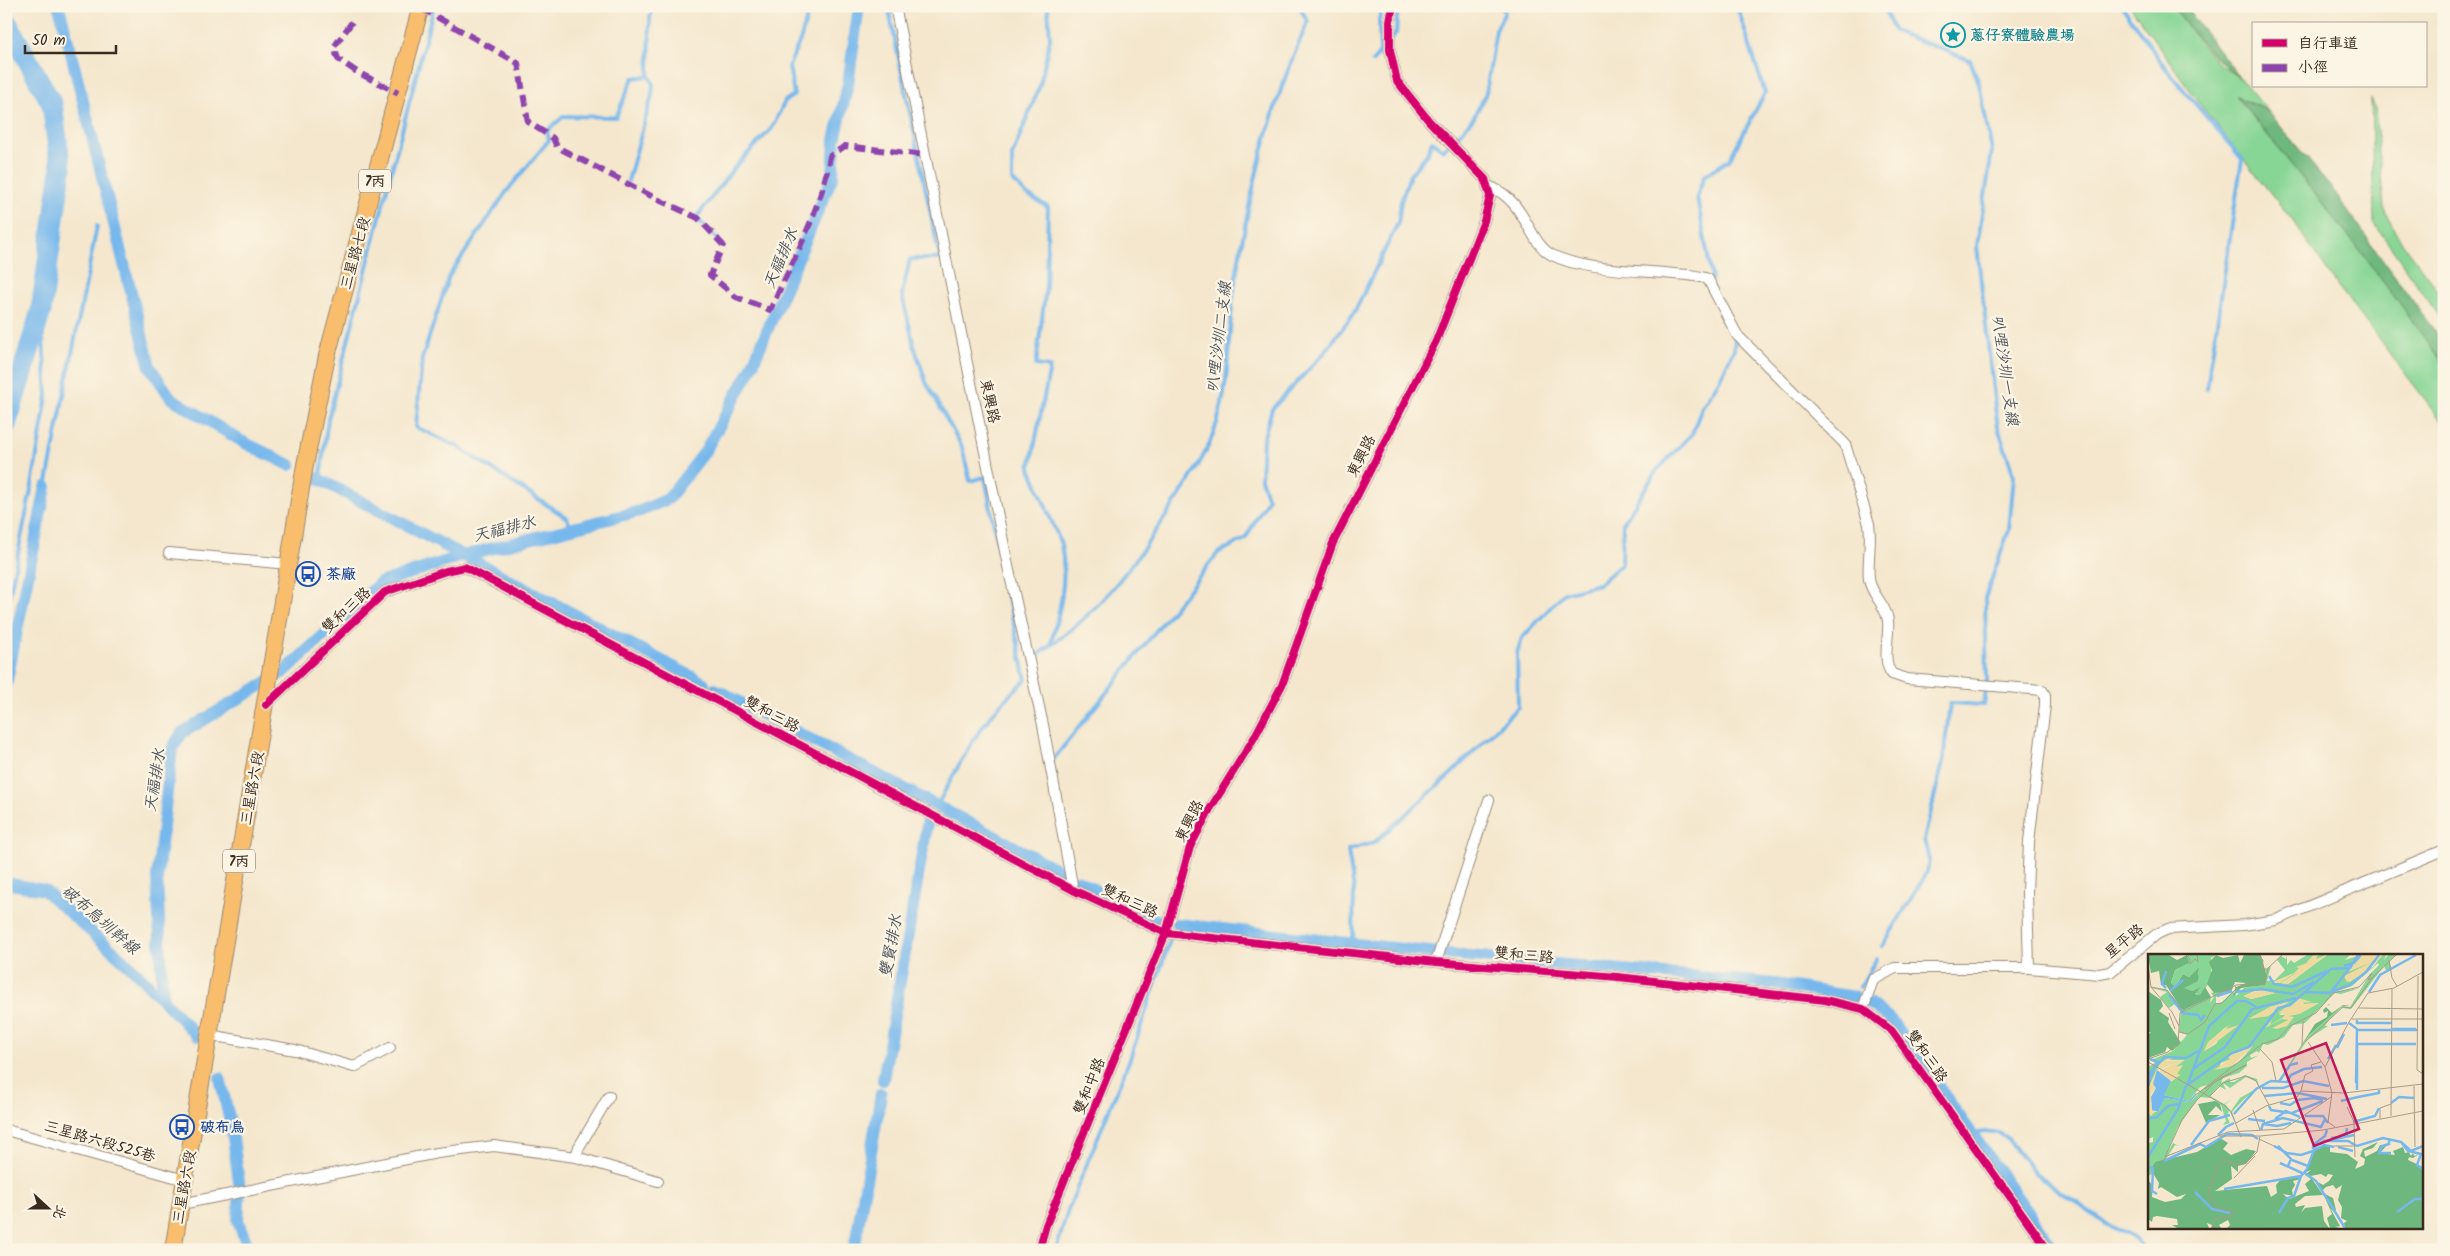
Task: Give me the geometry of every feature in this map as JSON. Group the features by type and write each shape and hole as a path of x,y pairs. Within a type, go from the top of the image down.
{"main road":[{"name":"三星路七段","path":"327,356 422,6"},
{"name":"三星路六段","path":"173,1250 304,470 327,356"}],"street":[{"name":"東興路","path":"895,6 1043,725 1073,890"},
{"path":"1393,6 1390,21 1390,50 1397,81 1429,121 1480,171 1488,186 1504,194 1513,203 1541,245 1552,255 1592,266 1708,279 1737,335 1846,444 1869,524 1871,538 1869,577 1873,591 1886,611 1889,622 1887,664 1892,674 1907,679 2042,690 2045,695 2045,705 2029,842 2027,893 2029,968"},
{"name":"東興路","path":"1169,924 1190,847 1210,809 1254,738 1282,685 1333,543 1436,341 1484,221 1490,196 1488,186"},
{"path":"169,553 288,564"},
{"name":"雙和三路","path":"266,704 385,592 446,571 465,567 1073,890 1169,924 1439,953 1618,977 1864,1003 1892,1031 2048,1250"},
{"path":"1439,953 1489,800"},
{"name":"星平路","path":"1864,1003 1873,980 1895,968 2029,968 2089,974 2110,972 2157,934 2168,929 2244,925 2276,920 2444,850"},
{"name":"雙和中路","path":"1039,1250 1046,1225 1169,924"},
{"path":"208,1043 294,1050 354,1067 390,1048"},
{"path":"576,1157 579,1147 609,1096"},
{"name":"三星路六段525巷","path":"6,1130 185,1180"},
{"path":"181,1204 437,1153 494,1146 576,1157 658,1181"}],"green space":[{"path":"2130,6 2172,6 2220,65 2240,78 2268,111 2237,97 2355,244 2444,364 2444,424 2337,285 2292,220 2202,107"},
{"path":"2172,6 2185,6 2240,78 2212,54"},
{"path":"2236,95 2246,102 2268,111 2326,181 2444,344 2444,364 2355,244"},
{"path":"2371,98 2375,109 2384,207 2395,232 2444,299 2444,323 2374,223"}],"waterway":[{"path":"59,6 150,367 171,398 243,442 290,465"},
{"path":"320,479 328,419 434,6"},
{"path":"571,528 567,518 458,447 416,427 422,359 449,276 507,191 549,140 547,131 564,116 616,117 633,78 649,76 650,17 654,6"},
{"path":"718,240 696,218 734,168 772,128 785,101 794,95 789,66 801,38 810,6"},
{"name":"天福排水","path":"197,1036 163,1000 157,877 172,749 182,733 285,671 380,583 462,556 640,511 668,499 704,453 750,371 833,176 835,140 848,84 859,6"},
{"path":"888,6 940,259 910,259 902,294 914,346 926,382 962,447 970,481 985,477 1004,580 1026,680 998,707 976,736 939,802"},
{"path":"1048,6 1050,39 1040,85 1012,156 1012,180 1026,194 1048,207 1046,287 1036,365 1050,367 1030,468 1061,544 1063,557 1062,594 1051,643"},
{"name":"叭哩沙圳二支線","path":"1033,661 1033,659 1094,609 1119,581 1174,504 1198,466 1210,442 1222,404 1234,290 1253,187 1271,120 1294,54 1308,22 1299,6"},
{"path":"1380,53 1379,20 1382,6"},
{"path":"1392,38 1396,33 1398,6"},
{"path":"1052,761 1218,553 1245,539 1268,499 1261,479 1263,440 1272,409 1324,353 1354,313 1398,223 1401,201 1410,175 1427,154 1432,141 1443,150 1474,117 1486,93 1496,30 1505,12 1499,6"},
{"path":"1712,279 1697,197 1704,176 1729,160 1765,93 1737,6"},
{"name":"叭哩沙圳一支線","path":"1882,947 1927,872 1929,860 1924,840 1943,761 1950,703 1984,705 1987,682 1985,598 2009,530 2014,476 1998,427 1977,246 1992,152 1979,83 1970,60 1894,31 1883,6"},
{"path":"2122,6 2167,70 2242,159 2207,388"},
{"path":"6,21 52,104 61,169 41,311 6,425"},
{"path":"1372,62 1388,43"},
{"path":"628,181 652,95 653,84 649,76"},
{"path":"46,487 97,226"},
{"name":"破布烏圳幹線","path":"6,612 32,485 47,396 41,311"},
{"path":"1353,943 1354,890 1348,850 1375,842 1451,774 1518,707 1517,653 1522,638 1564,593 1599,584 1622,564 1623,523 1657,470 1692,434 1702,407 1719,381 1734,349 1735,336"},
{"path":"317,478 704,683"},
{"name":"破布烏圳幹線","path":"6,685 46,487"},
{"path":"715,689 1064,873"},
{"name":"雙賢排水","path":"883,1080 928,819"},
{"path":"1077,880 1129,909 1159,921"},
{"name":"破布烏圳幹線","path":"6,883 44,890 130,966 163,1000"},
{"path":"1177,924 1438,953"},
{"path":"1056,1250 1068,1210 1129,1061 1170,940"},
{"path":"1448,954 1775,984 1854,997"},
{"name":"叭哩沙圳一支線","path":"1860,987 1877,958"},
{"path":"1869,1003 1890,1019 2055,1250"},
{"name":"天福排水","path":"220,1078 232,1131 240,1189 238,1221 249,1250"},
{"name":"雙賢排水","path":"854,1250 881,1094"},
{"path":"1971,1133 1985,1131 1998,1133 2008,1139 2036,1174 2108,1225 2134,1238 2147,1250"}],"marked path":[{"path":"421,8 518,63 528,122 553,138 557,147 698,218 723,245 710,275 736,297 770,310 813,216 826,176 830,156 845,146 925,155"},
{"path":"352,22 334,47 338,59 357,72 398,93"}],"cycle path":[{"path":"1039,1250 1046,1225 1166,933 1190,847 1210,809 1254,738 1282,685 1333,543 1436,341 1484,221 1490,196 1485,179 1429,121 1397,81 1390,50 1390,21 1393,6"},
{"path":"266,705 385,592 446,571 465,567 1073,890 1166,933 1436,962 1618,977 1825,1000 1863,1009 1892,1031 2048,1250"}],"place":[{"name":"蔥仔寮體驗農場","path":"1953,35"},
{"name":"茶廠","path":"308,574"},
{"name":"破布烏","path":"182,1127"}]}
